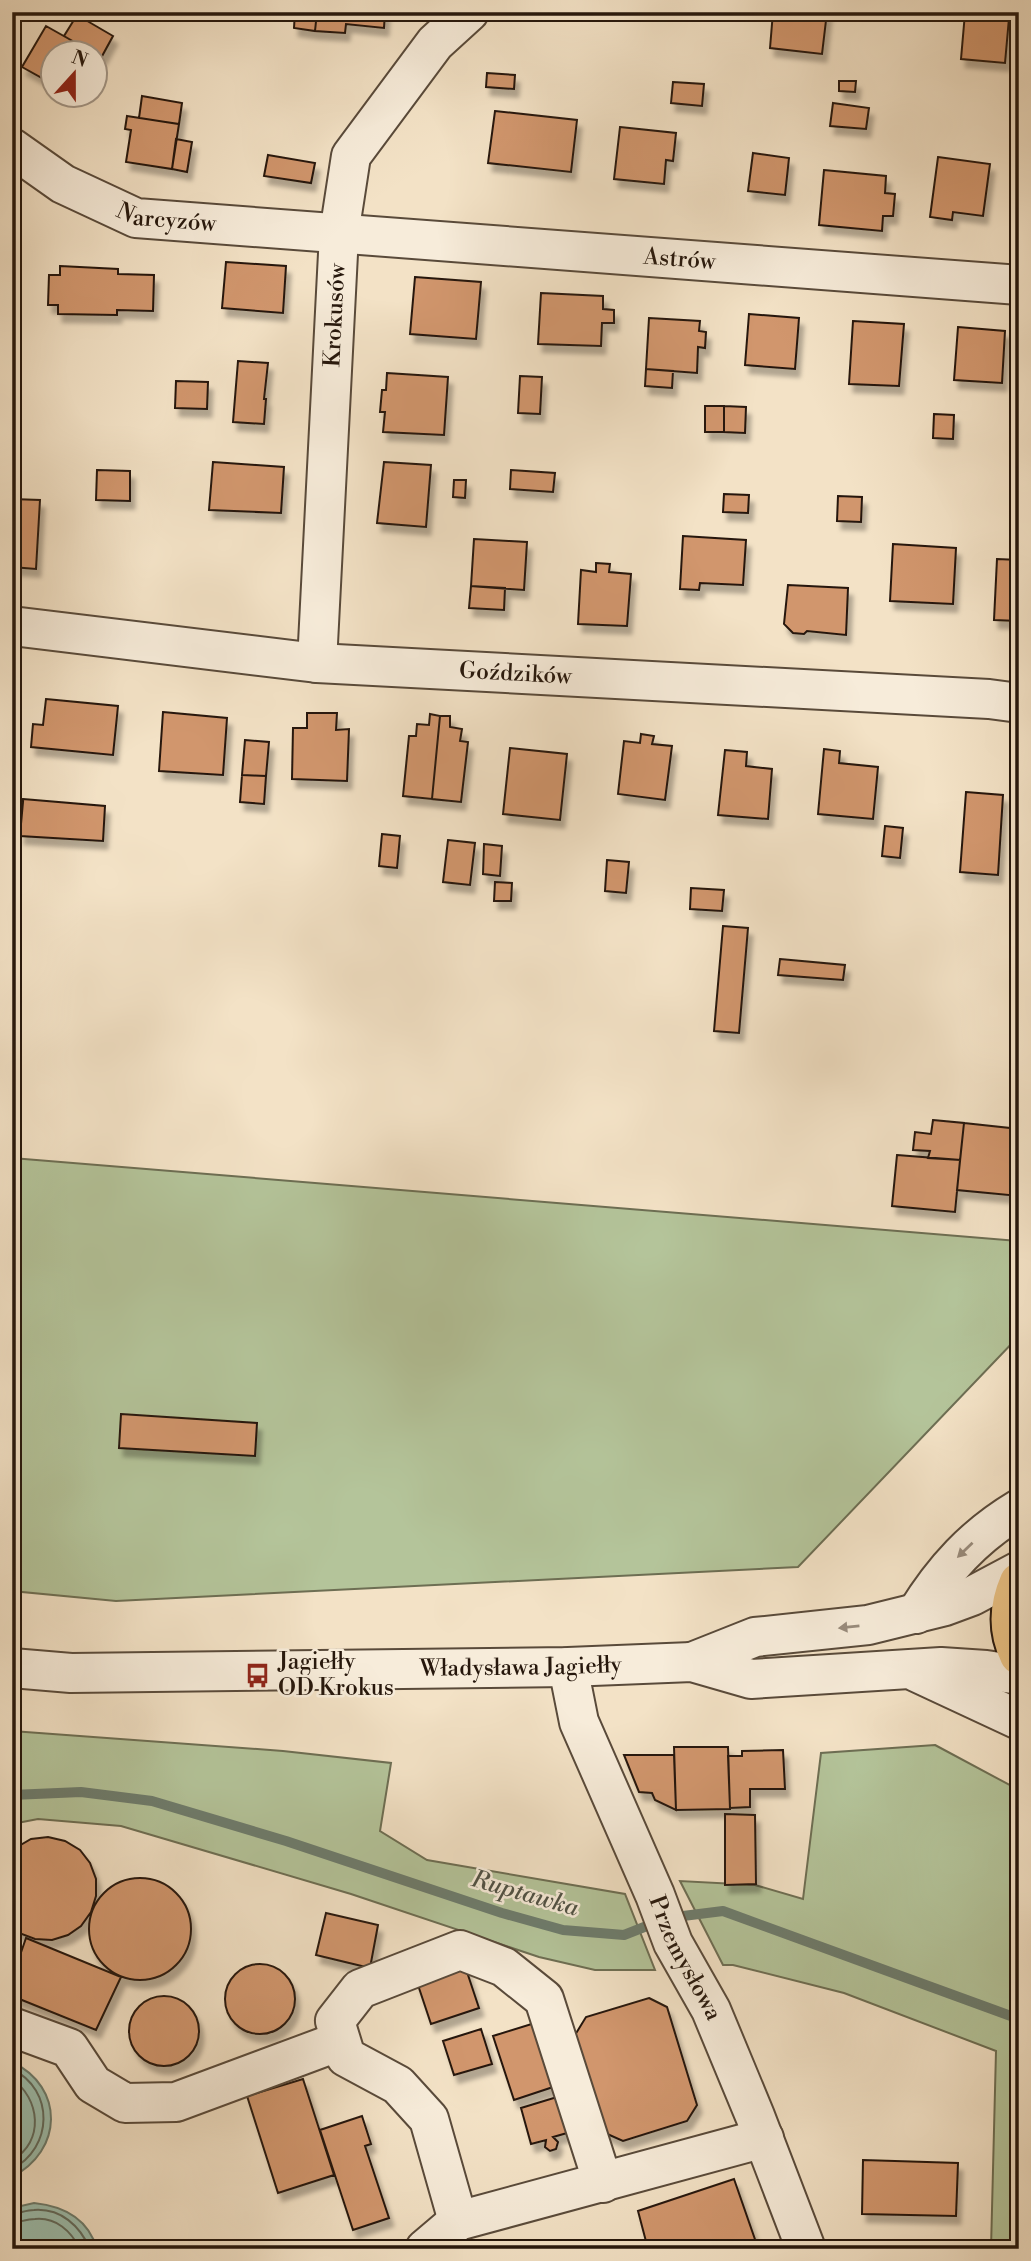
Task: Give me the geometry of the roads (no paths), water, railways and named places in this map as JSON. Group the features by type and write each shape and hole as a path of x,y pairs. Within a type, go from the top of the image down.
{"main road":[{"path":"1019,1582 1010,1608 1010,1624 1019,1655"}],"street":[{"name":"Krokusów","path":"317,663 339,234 351,156 435,43 469,12"},
{"name":"Narcyzów","path":"12,148 63,184 136,218 339,234"},
{"name":"Astrów","path":"339,234 1019,285"},
{"name":"Goździków","path":"12,626 317,663 1019,703"},
{"path":"916,1615 959,1555 998,1521 1019,1509"},
{"name":"Władysława Jagiełły","path":"692,1662 755,1637 867,1625 916,1615 972,1596 1019,1571"},
{"name":"Władysława Jagiełły","path":"12,1668 71,1673 568,1667 692,1662 751,1679 967,1668 1019,1675"},
{"name":"Przemysłowa","path":"568,1667 579,1722 655,1895 673,1943 711,2010 806,2249"},
{"path":"911,1669 1019,1720"},
{"path":"458,2221 429,2119 398,2085 345,2057 335,2021 360,1989 460,1950 504,1967 544,1999 603,2183"},
{"path":"12,2026 69,2048 93,2084 125,2103 176,2102 341,2041"},
{"path":"425,2249 458,2221 764,2138"}],"water":[{"path":"12,2062 29,2073 42,2087 49,2103 51,2119 41,2152 29,2166 12,2177"},
{"path":"34,2203 55,2207 73,2216 87,2229 97,2249 12,2249 12,2208"}],"waterway":[{"name":"Ruptawka","path":"12,1795 81,1792 152,1801 563,1930 624,1935 667,1918 723,1911 1019,2019"},
{"name":"Ruptawka","path":"1016,2249 1019,2217"}],"place":[{"name":"Jagiełły OD Krokus","path":"258,1675"}]}
